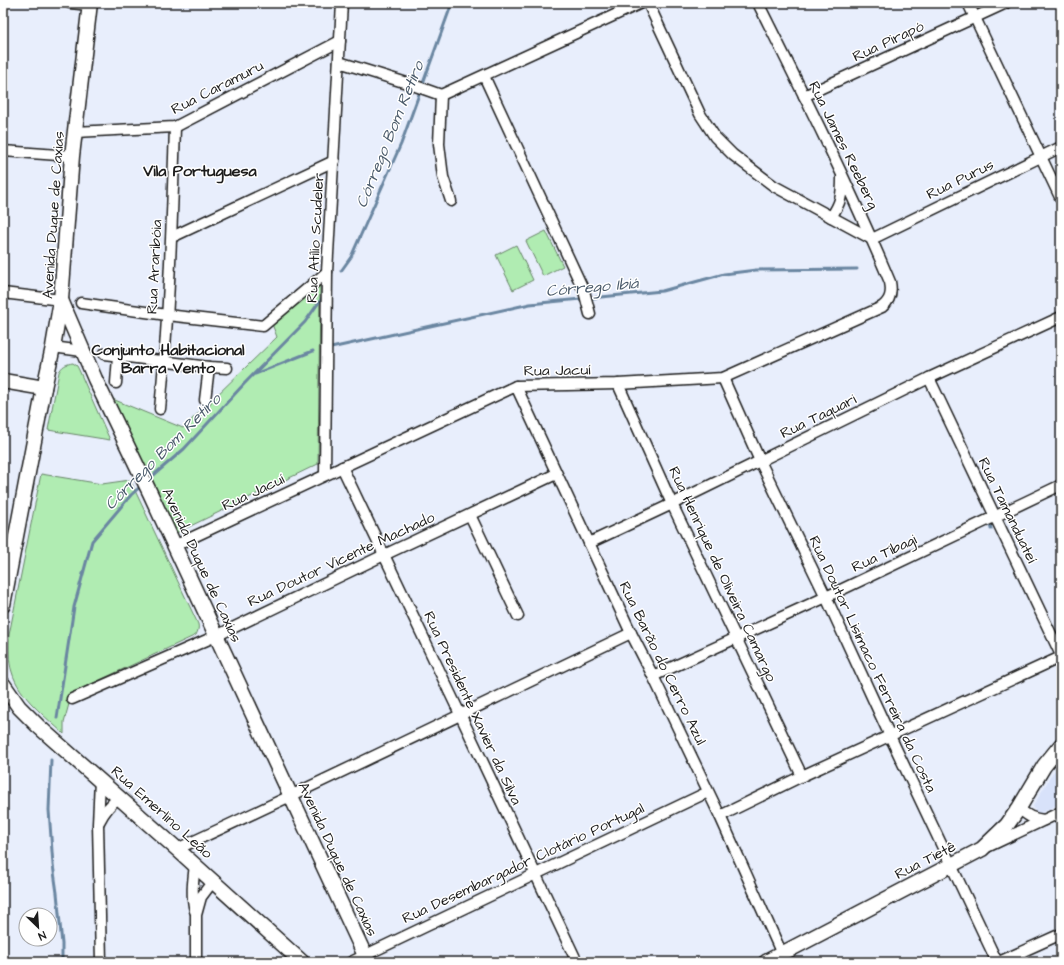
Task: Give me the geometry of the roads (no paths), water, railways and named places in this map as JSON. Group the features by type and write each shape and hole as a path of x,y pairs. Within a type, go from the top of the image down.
{"street":[{"path":"70,3 91,4"},
{"path":"339,62 437,94 484,76 641,3"},
{"path":"648,3 700,114 716,137 733,155 774,186 872,239"},
{"name":"Rua James Reeberg","path":"758,3 872,239 892,288 887,303"},
{"path":"968,3 1061,199"},
{"name":"Rua Pirapó","path":"804,96 1006,3"},
{"name":"Avenida Duque de Caxias","path":"91,4 72,156 61,300 82,351 150,493 366,959"},
{"name":"Rua Atílio Scudeler","path":"325,475 327,272 341,5"},
{"name":"Rua Caramuru","path":"75,132 175,127 340,41"},
{"path":"484,76 584,291 589,309"},
{"path":"437,94 439,144 443,177 451,201"},
{"name":"Rua Araribóia","path":"160,409 172,237 175,127"},
{"name":"Rua Purus","path":"872,239 1061,147"},
{"path":"3,151 72,156"},
{"path":"172,237 334,161"},
{"path":"831,217 838,208 842,188 842,176"},
{"path":"81,303 263,326 327,272"},
{"path":"3,293 61,300 3,605"},
{"name":"Rua Jacuí","path":"174,546 516,386 618,384 723,378 882,307 887,303"},
{"name":"Rua Taquari","path":"589,543 929,378 1061,317"},
{"path":"53,347 82,351"},
{"path":"104,354 227,368"},
{"path":"116,383 118,356"},
{"path":"205,400 209,367"},
{"name":"Rua Doutor Lisímaco Ferreira da Costa","path":"723,378 760,461 826,597 890,736 998,962"},
{"name":"Rua Tamanduateí","path":"929,378 1061,656"},
{"path":"3,381 44,388"},
{"name":"Rua Henrique de Oliveira Camargo","path":"618,384 672,504 802,776"},
{"name":"Rua Barão do Cerro Azul","path":"516,386 631,633 720,816 782,954"},
{"name":"Rua Presidente Xavier da Silva","path":"342,467 577,962"},
{"name":"Rua Doutor Vicente Machado","path":"72,699 216,636 556,474"},
{"name":"Rua Tibagi","path":"653,676 826,597 1061,485"},
{"path":"470,515 518,616"},
{"path":"177,849 290,797 631,633"},
{"path":"720,816 802,776 1061,656"},
{"name":"Rua Emerlino Leão","path":"3,684 28,717 120,797 302,962"},
{"name":"Rua Tietê","path":"766,962 982,849 1009,830 1022,811 1044,766 1061,745"},
{"path":"100,780 98,824 101,962"},
{"name":"Rua Desembargador Clotário Portugal","path":"351,962 366,959 536,874 708,792"},
{"path":"98,824 108,808 120,797"},
{"path":"1022,811 1034,819 1044,820"},
{"path":"1022,811 1028,818 1030,826"},
{"path":"1009,830 1030,826 1061,812"},
{"path":"195,865 192,895 196,915 196,962"},
{"path":"196,915 201,897 213,881"},
{"path":"998,962 1061,934"}],"waterway":[{"name":"Córrego Bom Retiro","path":"341,271 351,257 401,144 452,3"},
{"name":"Córrego Ibiá","path":"331,348 530,304 662,291 724,274 756,270 857,269"},
{"name":"Córrego Bom Retiro","path":"148,480 184,449 244,384 305,322 322,298"},
{"name":"Córrego Ibiá","path":"255,374 313,351"},
{"name":"Córrego Bom Retiro","path":"57,718 74,607 92,541 131,495 142,485"},
{"name":"Córrego Ibiá","path":"990,523 991,529"},
{"name":"Córrego Bom Retiro","path":"51,760 49,810 53,865 62,944 62,962"}],"district":[{"name":"Vila Portuguesa","path":"200,170"},
{"name":"Conjunto Habitacional Barra Vento","path":"168,358"}]}
